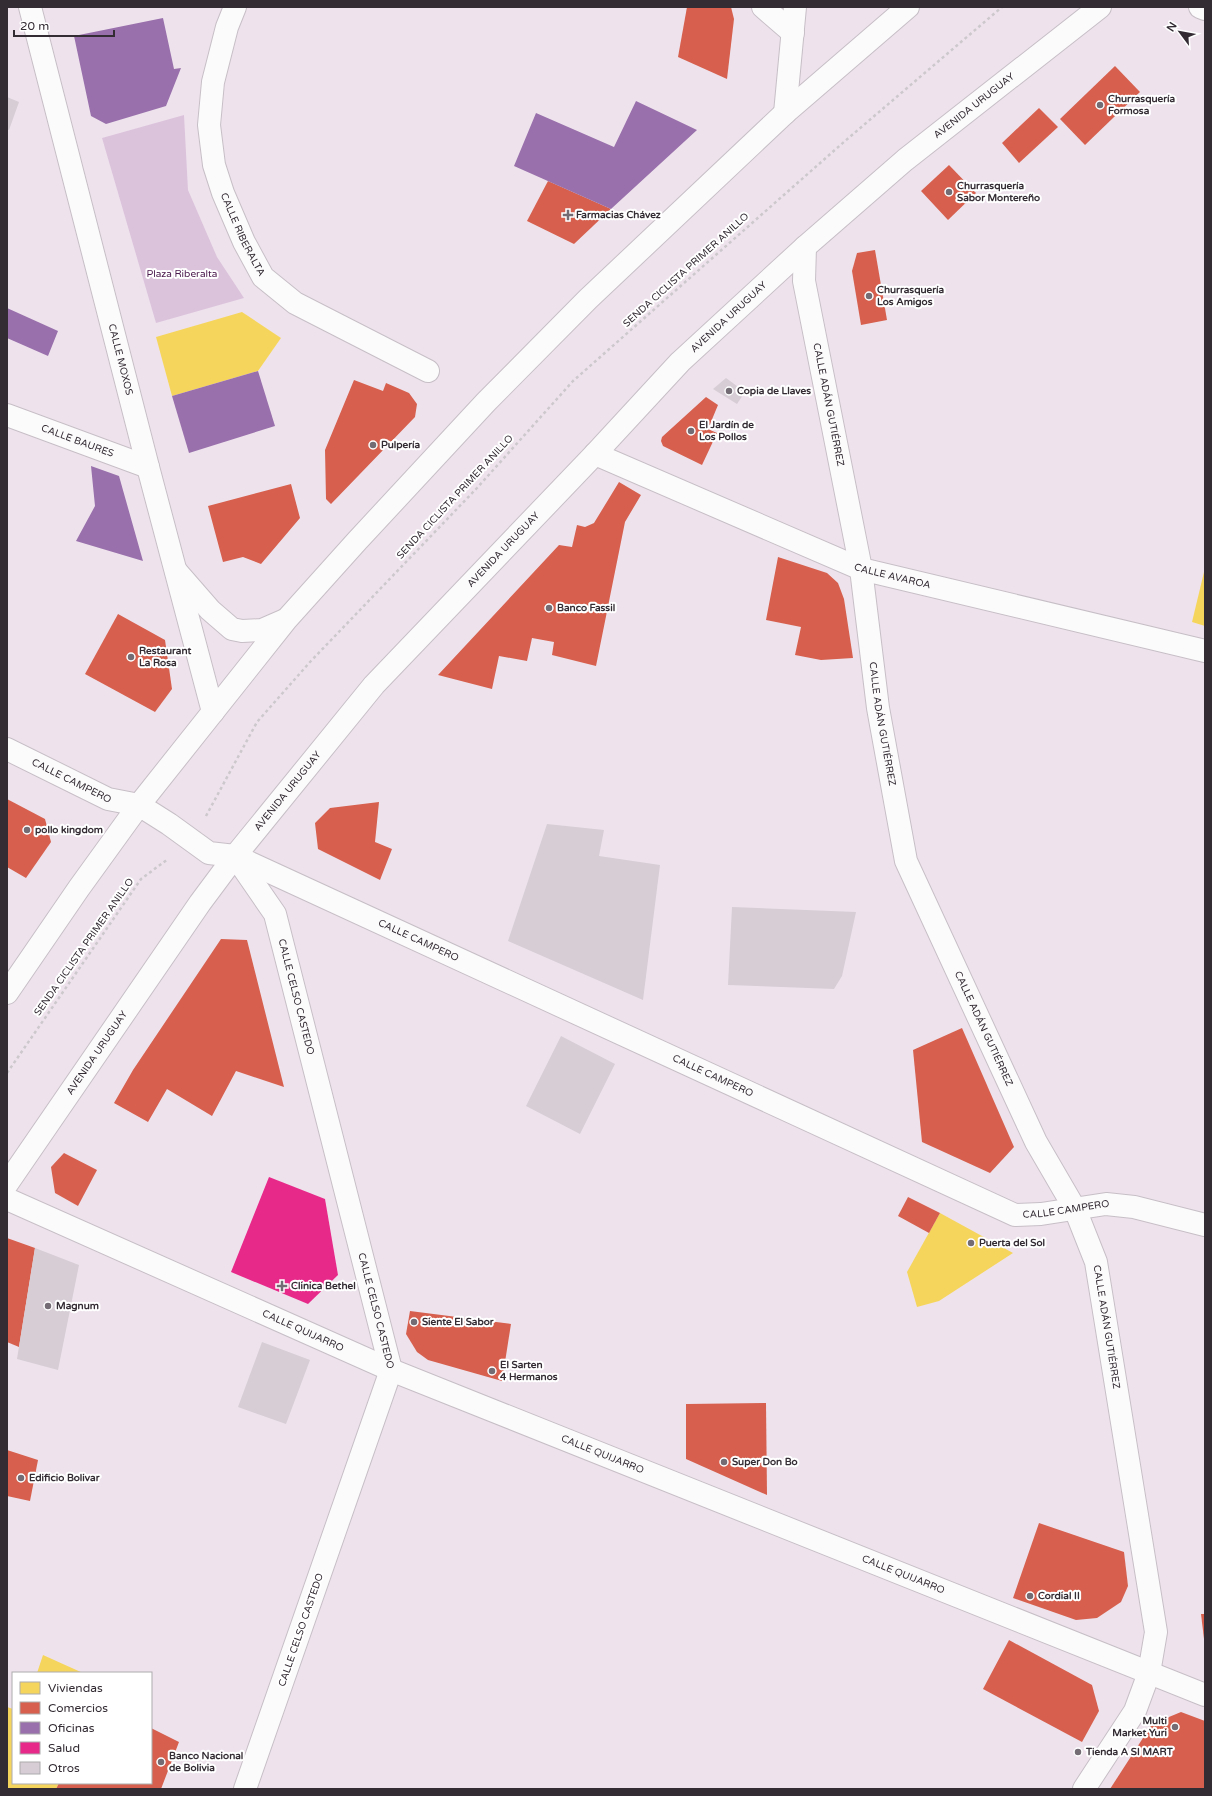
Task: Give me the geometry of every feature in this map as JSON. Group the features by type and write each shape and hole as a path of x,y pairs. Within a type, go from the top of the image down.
{"street":[{"name":"CALLE MOXOS","path":"30,7 148,467 213,712"},
{"name":"CALLE RIBERALTA","path":"235,7 227,26 213,82 208,126 214,165 223,193 244,242 264,277 295,303 428,371"},
{"path":"763,7 793,33"},
{"path":"786,113 795,7"},
{"path":"7,993 79,888 139,805 286,620 486,402 588,299 786,113 908,7"},
{"name":"AVENIDA URUGUAY","path":"7,1184 176,935 235,856 374,685 595,454 680,362 805,247 905,160 1100,7"},
{"path":"1200,7 1205,9"},
{"name":"CALLE ADÁN GUTIÉRREZ","path":"805,247 804,281 861,569 878,708 906,861 1036,1142 1075,1209 1096,1262 1156,1632 1149,1673 1134,1711 1084,1789"},
{"name":"CALLE BAURES","path":"7,415 148,467"},
{"name":"CALLE AVAROA","path":"595,454 861,569 1205,651"},
{"path":"176,571 210,610 232,628 242,631 262,630 286,620"},
{"name":"CALLE CAMPERO","path":"7,749 108,799 139,805 169,824 209,853 235,856 1015,1215 1041,1214 1106,1204 1134,1207 1205,1225"},
{"name":"CALLE CELSO CASTEDO","path":"235,856 275,914 391,1370 245,1789"},
{"name":"CALLE QUIJARRO","path":"7,1199 391,1370 1205,1695"}],"path":[{"name":"SENDA CICLISTA PRIMER ANILLO","path":"7,1073 141,879 192,842 257,722 310,662 477,488 573,382 833,151 1002,7"}],"green space":[{"name":"Plaza Riberalta","path":"184,115 188,190 217,257 244,298 156,323 102,138"}],"building: Viviendas":[{"path":"242,312 281,338 258,371 172,396 156,337"},
{"path":"1205,572 1205,626 1192,622"},
{"path":"940,1213 1013,1253 939,1301 917,1307 907,1272"},
{"path":"43,1655 81,1672 37,1672"},
{"path":"7,1707 12,1709 12,1784 58,1784 56,1789 7,1789"}],"building: Comercios":[{"path":"687,7 731,7 734,19 727,79 678,57"},
{"name":"Churrasquería Formosa","path":"1115,66 1140,92 1085,145 1060,119"},
{"path":"1039,108 1058,127 1019,163 1002,143"},
{"name":"Churrasquería Sabor Montereño","path":"949,165 976,193 948,220 921,191"},
{"name":"Farmacias Chávez","path":"548,181 611,209 574,244 527,221"},
{"name":"Churrasquería Los Amigos","path":"875,250 887,320 861,325 852,271 857,253"},
{"path":"354,380 383,391 386,383 409,393 417,404 415,417 331,504 326,499 325,450"},
{"name":"El Jardín de Los Pollos","path":"706,397 718,405 708,429 717,433 702,465 663,446 661,441 662,437"},
{"path":"619,482 641,495 625,522 596,666 552,655 554,642 532,638 527,661 499,656 492,689 438,675 559,545 572,547 577,525 585,527 594,523"},
{"path":"291,484 300,518 261,564 243,557 223,562 208,506"},
{"path":"778,557 827,573 838,583 844,599 853,658 821,660 795,655 801,627 766,620"},
{"name":"Restaurant La Rosa","path":"118,614 165,640 172,689 155,712 85,674"},
{"name":"pollo kingdom","path":"7,799 45,819 51,842 26,878 7,867"},
{"path":"379,802 375,842 392,849 380,880 318,849 315,823 330,808"},
{"path":"221,939 247,940 284,1087 236,1071 212,1116 167,1089 148,1122 114,1103 133,1070"},
{"path":"962,1028 1014,1147 990,1173 922,1142 913,1050"},
{"path":"64,1153 97,1170 78,1206 55,1193 51,1167"},
{"path":"908,1197 940,1213 929,1233 898,1216"},
{"path":"7,1238 35,1248 19,1347 7,1342"},
{"path":"410,1311 511,1324 502,1381 428,1360 417,1352 406,1334"},
{"path":"766,1403 767,1495 686,1459 686,1404"},
{"name":"Edificio Bolivar","path":"7,1450 38,1460 30,1501 7,1496"},
{"path":"1039,1523 1124,1552 1128,1586 1121,1602 1097,1618 1076,1620 1013,1598"},
{"path":"1201,1614 1205,1614 1205,1639 1204,1639"},
{"path":"1009,1640 1092,1685 1099,1711 1082,1742 983,1689"},
{"path":"1181,1712 1205,1721 1205,1789 1110,1789 1152,1724"},
{"name":"Banco Nacional de Bolivia","path":"152,1728 179,1742 161,1789 56,1789 58,1784 152,1784"}],"building: Oficinas":[{"path":"163,18 174,69 181,68 166,106 106,124 91,116 74,36"},
{"path":"636,101 697,130 611,209 514,166 536,113 614,147"},
{"path":"7,308 58,331 48,356 7,338"},
{"path":"258,371 275,426 189,453 172,396"},
{"path":"91,466 119,476 143,561 76,541 95,506"}],"building: Salud":[{"path":"269,1177 325,1199 338,1275 308,1304 231,1272"}],"building: Otros":[{"path":"7,97 19,102 9,130 7,129"},
{"name":"Copia de Llaves","path":"726,378 745,392 737,404 713,389"},
{"path":"547,824 604,830 599,856 660,865 643,1000 508,941"},
{"path":"732,907 856,912 842,976 834,989 728,985"},
{"path":"561,1036 615,1064 580,1134 526,1106"},
{"name":"Magnum","path":"35,1248 79,1265 58,1370 17,1359"},
{"path":"262,1342 310,1360 286,1424 238,1407"}],"place":[{"name":"Churrasquería Formosa","path":"1100,105"},
{"name":"Churrasquería Sabor Montereño","path":"949,192"},
{"name":"Farmacias Chávez","path":"568,215"},
{"name":"Churrasquería Los Amigos","path":"869,296"},
{"name":"Copia de Llaves","path":"729,391"},
{"name":"El Jardín de Los Pollos","path":"691,431"},
{"name":"Pulpería","path":"373,445"},
{"name":"Banco Fassil","path":"549,608"},
{"name":"Restaurant La Rosa","path":"131,657"},
{"name":"pollo kingdom","path":"27,830"},
{"name":"Puerta del Sol","path":"971,1243"},
{"name":"Clinica Bethel","path":"282,1286"},
{"name":"Magnum","path":"48,1306"},
{"name":"Siente El Sabor","path":"414,1322"},
{"name":"El Sarten 4 Hermanos","path":"492,1371"},
{"name":"Super Don Bo","path":"724,1462"},
{"name":"Edificio Bolivar","path":"21,1478"},
{"name":"Cordial II","path":"1030,1596"},
{"name":"Multi Market Yuri","path":"1175,1727"},
{"name":"Tienda A SI MART","path":"1078,1752"},
{"name":"Banco Nacional de Bolivia","path":"161,1762"}]}
